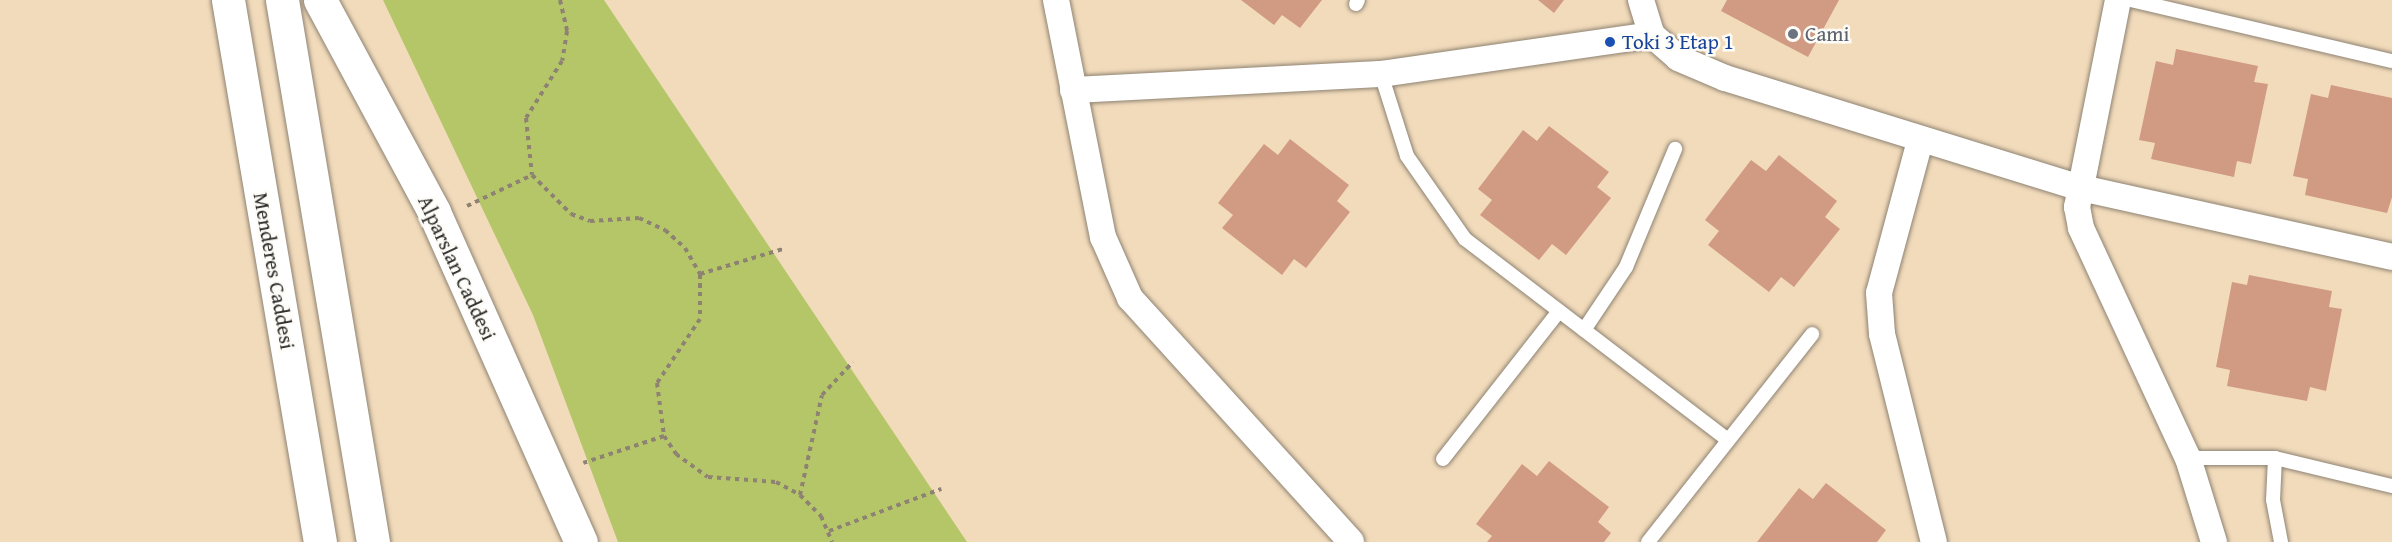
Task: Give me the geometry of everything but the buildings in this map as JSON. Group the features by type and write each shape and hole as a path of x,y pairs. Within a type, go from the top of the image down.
{"main road":[{"name":"Menderes Caddesi","path":"228,0 320,542"},
{"path":"282,0 373,542"},
{"name":"Alparslan Caddesi","path":"320,0 437,220 581,542"}],"street":[{"path":"1056,0 1103,237 1130,298 1352,542"},
{"path":"1641,0 1652,35 1678,58 1725,78 1920,141 2077,187 2392,257"},
{"path":"2118,0 2077,187 2081,228 2188,458 2214,542"},
{"path":"1073,90 1381,74 1652,35"},
{"path":"1920,141 1879,293 1882,334 1934,542"}],"lane":[{"path":"2131,0 2392,61"},
{"path":"1381,74 1407,156 1443,213 1465,239 1728,440"},
{"path":"1584,330 1626,267 1675,149"},
{"path":"1443,459 1559,311"},
{"path":"1648,542 1812,334"},
{"path":"2188,458 2275,458 2392,486"},
{"path":"2275,458 2272,500 2281,542"}],"path":[{"path":"560,0 567,31 562,62 526,118 532,175 571,214 590,221 639,218 665,230 686,248 700,274 700,319 657,383 664,436 676,454 708,477 726,483 776,482 800,495 829,531 832,542"},
{"path":"437,220 532,175"},
{"path":"700,274 783,249"},
{"path":"800,495 822,395 853,362"},
{"path":"550,474 664,436"},
{"path":"829,531 941,489"}],"green space":[{"path":"383,0 604,0 967,542 618,542 533,315"}],"place":[{"name":"Cami","path":"1793,34"},
{"name":"Toki 3 Etap 1","path":"1610,42"}]}
